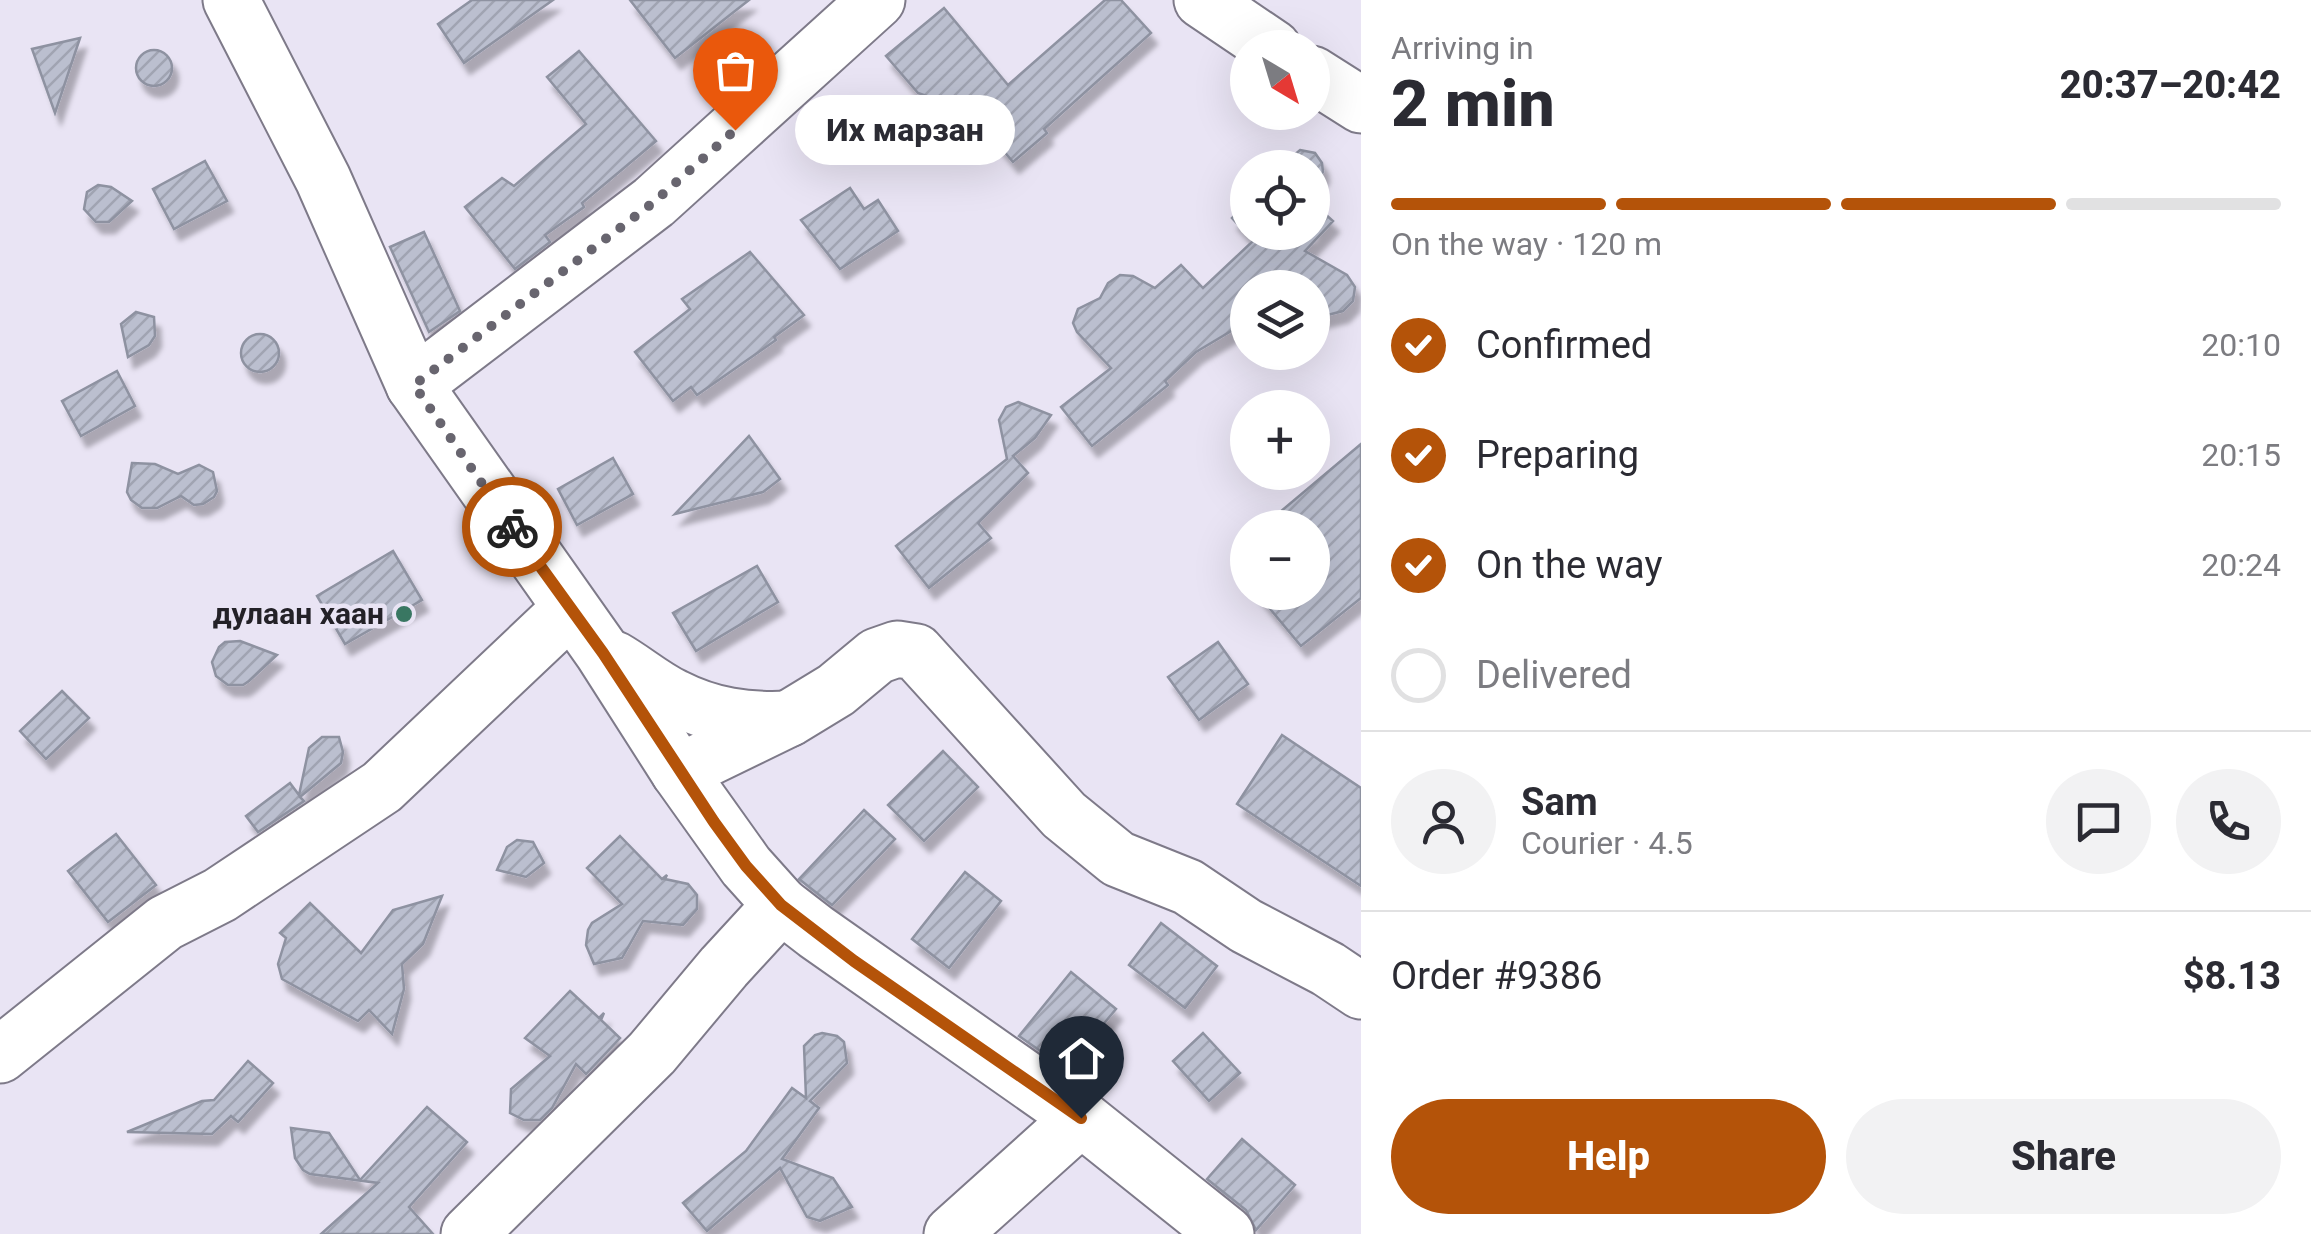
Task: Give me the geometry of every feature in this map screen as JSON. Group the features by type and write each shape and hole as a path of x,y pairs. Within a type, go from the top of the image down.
{"street":[{"path":"231,0 322,179 414,385 603,653 679,772 746,866 781,905 854,961 1081,1118 1226,1234"},
{"path":"414,385 654,202 877,0"},
{"path":"1202,0 1246,30"},
{"path":"1330,85 1361,105"},
{"path":"0,1055 164,923 220,894 382,787 570,609"},
{"path":"679,772 790,718 836,690 877,656 897,649 916,652 1064,815 1118,859 1188,887 1246,926 1361,991"},
{"path":"603,653 670,696 695,706 745,721 790,718"},
{"path":"469,1234 652,1053 781,905"},
{"path":"952,1234 1081,1118"}],"building":[{"path":"472,0 553,0 464,63 438,24"},
{"path":"630,0 749,0 675,58"},
{"path":"1105,0 1121,0 1151,33 1013,162 970,111 918,93 886,56 944,8 1008,85"},
{"path":"80,38 55,113 32,49"},
{"path":"154,50 167,55 172,68 167,81 154,86 141,81 136,68 141,55"},
{"path":"579,51 656,141 582,203 584,207 545,235 550,242 515,269 465,207 502,178 514,186 586,124 547,77"},
{"path":"205,161 227,201 174,229 153,189"},
{"path":"98,185 111,187 132,201 109,222 96,222 84,209 87,192"},
{"path":"850,188 864,209 878,200 898,231 840,269 801,220"},
{"path":"424,232 460,311 429,332 390,247"},
{"path":"1243,250 1306,250 1347,275 1355,287 1353,301 1343,311 1330,314 1330,270 1230,270 1230,332 1196,352 1165,381 1168,385 1092,446 1061,407 1111,368 1077,332 1073,323 1078,309 1100,298 1108,283 1120,275 1133,276 1155,288 1181,265 1203,288"},
{"path":"750,252 804,315 774,337 776,340 697,395 691,387 673,401 635,352 690,309 682,299"},
{"path":"136,312 154,317 155,336 149,345 128,357 121,324"},
{"path":"260,334 274,339 279,353 274,367 260,372 246,367 241,353 246,339"},
{"path":"117,371 135,406 81,436 62,401"},
{"path":"1018,402 1051,415 1035,438 1013,456 1028,473 978,523 991,538 929,588 896,546 1007,459 999,420 1006,407"},
{"path":"749,436 780,479 763,492 675,514"},
{"path":"1361,444 1361,598 1301,646 1271,610 1330,610 1330,510 1282,510 1306,490 1330,490 1330,470"},
{"path":"613,458 633,494 577,525 558,489"},
{"path":"132,463 155,464 178,474 199,465 213,472 217,491 203,504 194,505 181,496 157,508 142,508 127,492"},
{"path":"393,551 422,600 345,644 317,596"},
{"path":"757,566 778,602 696,651 673,613"},
{"path":"240,641 277,655 243,685 228,685 216,676 212,662 225,642"},
{"path":"1218,642 1248,684 1199,720 1168,677"},
{"path":"62,691 89,718 46,759 20,731"},
{"path":"1282,735 1361,788 1361,886 1237,804"},
{"path":"322,737 339,737 341,763 300,797 304,801 258,832 246,816 290,783 299,795 309,748"},
{"path":"943,751 978,787 924,841 888,805"},
{"path":"864,810 895,839 832,905 799,879"},
{"path":"116,834 156,885 108,922 68,871"},
{"path":"620,836 662,879 667,875 665,879 688,884 697,895 697,909 683,925 643,921 622,958 594,964 586,945 588,930 592,923 622,904 587,868"},
{"path":"517,840 533,842 544,863 526,877 497,870 507,847"},
{"path":"965,872 1001,901 949,968 912,939"},
{"path":"442,896 423,944 402,964 404,989 392,1034 369,1010 358,1021 282,979 278,964 286,938 280,933 310,903 361,953 393,910"},
{"path":"1161,923 1217,966 1185,1008 1129,965"},
{"path":"1071,972 1116,1009 1066,1069 1019,1036"},
{"path":"570,991 599,1018 604,1013 601,1020 620,1038 586,1074 576,1064 552,1108 540,1120 524,1120 510,1113 511,1089 550,1056 525,1038"},
{"path":"822,1033 844,1042 847,1063 810,1101 819,1108 782,1159 833,1178 852,1207 820,1221 807,1217 780,1168 707,1231 683,1203 746,1151 792,1088 806,1098 804,1046"},
{"path":"1203,1033 1240,1073 1209,1101 1173,1061"},
{"path":"248,1061 273,1083 238,1122 231,1116 212,1134 127,1132 202,1101 214,1100"},
{"path":"427,1107 467,1142 409,1207 433,1234 321,1234 378,1183 310,1174 303,1170 295,1158 291,1128 329,1133 360,1180"},
{"path":"1242,1139 1295,1185 1256,1230 1246,1210 1207,1179"}],"way so far":[{"path":"512,527 414,385 654,202 735,130"}],"place":[{"name":"Их марзан","path":"735,130"},
{"name":"дулаан хаан","path":"404,614"}],"route":[{"path":"512,527 603,653 714,822 781,905 854,961 1081,1118"}]}
